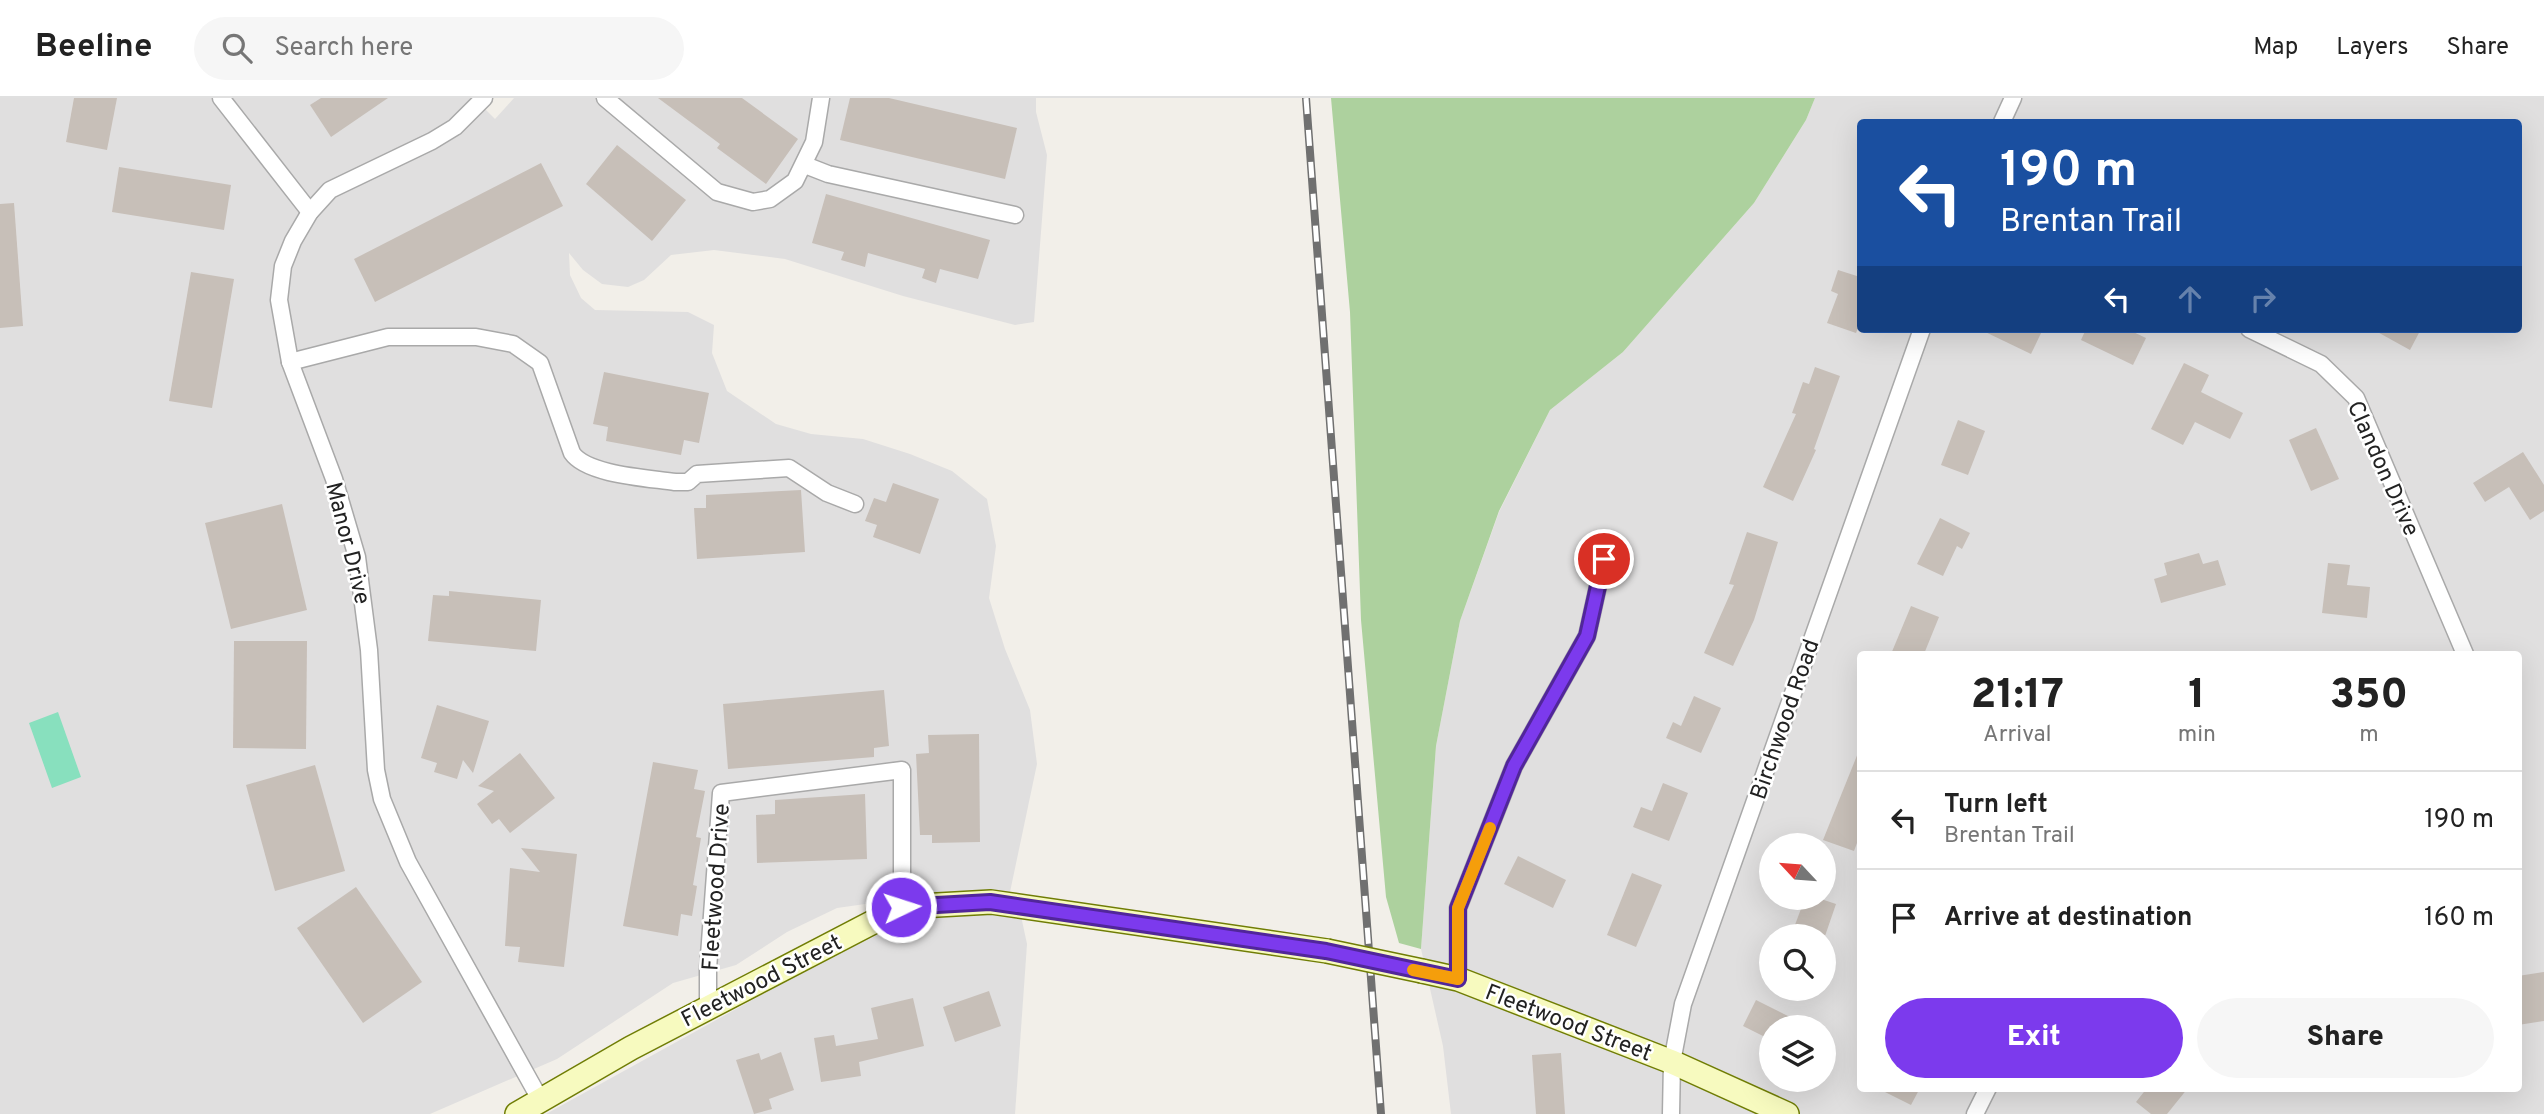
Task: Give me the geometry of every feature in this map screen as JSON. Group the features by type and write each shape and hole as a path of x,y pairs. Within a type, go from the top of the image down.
{"street":[{"path":"221,98 310,212"},
{"name":"Manor Drive","path":"484,98 456,127 330,190 310,212 283,266 279,300 290,362 334,478 357,557 369,650 376,770 382,799 408,862 541,1101"},
{"path":"605,98 717,192 753,202 770,199 795,181 814,142 821,98"},
{"path":"2003,119 2013,98"},
{"path":"805,165 828,174 1014,215"},
{"name":"Birchwood Road","path":"1671,1114 1672,1062 1683,1004 1921,333"},
{"name":"Clandon Drive","path":"2257,333 2321,364 2357,398 2464,651"},
{"path":"290,362 388,337 476,337 513,344 540,363 577,461 593,468 688,482 697,474 789,468 827,493 855,504"},
{"path":"1458,979 1458,908 1514,766 1587,636 1604,559"},
{"name":"Fleetwood Drive","path":"708,1007 708,969 721,793 902,771 901,907"},
{"name":"Fleetwood Street","path":"517,1114 708,1007 901,907 990,902 1326,951 1458,979 1672,1062 1787,1114"},
{"path":"1975,1114 1986,1092"}],"shaded area":[{"path":"0,98 474,98 495,119 514,98 1036,98 1036,112 1047,155 1034,322 1015,325 903,296 785,259 714,250 671,255 644,280 628,287 602,284 583,270 569,253 570,275 581,298 595,310 688,312 714,325 712,353 727,391 776,424 811,434 863,439 910,454 952,471 987,499 996,546 989,598 1005,649 1030,710 1037,764 1010,892 929,895 837,908 787,932 736,965 673,983 557,1059 430,1114 0,1114"},
{"path":"1815,98 2544,98 2544,1114 1451,1114 1443,1046 1421,949 1436,746 1460,621 1499,512 1550,410 1623,352 1754,203 1806,120"},
{"path":"985,913 1021,916 1027,944 1015,1114 546,1114 814,966 912,918"}],"green space":[{"path":"1331,98 1815,98 1806,120 1754,203 1623,352 1550,410 1499,511 1460,621 1436,746 1421,949 1399,943 1386,897 1361,620 1350,312"},
{"path":"58,712 81,777 52,788 29,723"}],"building":[{"path":"74,98 117,98 107,150 66,142"},
{"path":"321,98 388,98 331,137 310,105"},
{"path":"658,98 742,98 798,139 766,184 717,148 720,144"},
{"path":"850,98 889,98 1017,128 1005,179 840,140"},
{"path":"617,145 686,200 652,241 586,184"},
{"path":"541,163 563,206 375,302 354,259"},
{"path":"119,167 231,185 224,230 112,212"},
{"path":"826,194 990,240 978,279 940,269 936,283 922,278 925,269 868,253 865,267 841,260 844,252 812,243"},
{"path":"14,203 23,326 0,328 0,204"},
{"path":"1838,270 1857,276 1856,333 1827,323 1838,294 1831,291"},
{"path":"191,272 234,279 212,408 169,401"},
{"path":"1987,333 2041,333 2031,354"},
{"path":"2084,333 2135,333 2146,338 2133,365 2081,340"},
{"path":"2379,333 2419,333 2410,350"},
{"path":"2184,363 2209,375 2201,392 2243,413 2230,439 2195,422 2183,445 2151,429"},
{"path":"1815,367 1840,376 1814,449 1816,450 1793,501 1763,487 1796,414 1792,413 1803,382 1809,384"},
{"path":"604,372 709,393 699,443 684,440 681,455 606,441 608,427 593,424"},
{"path":"1958,420 1985,431 1968,475 1941,465"},
{"path":"2316,428 2339,479 2311,491 2289,440"},
{"path":"2523,452 2544,485 2544,511 2530,520 2509,487 2485,502 2473,483"},
{"path":"893,483 939,499 920,554 873,537 877,525 865,521 874,498 886,502"},
{"path":"801,490 805,552 697,559 694,508 706,508 706,495"},
{"path":"282,504 307,610 231,629 205,523"},
{"path":"1940,518 1970,533 1962,549 1957,546 1943,576 1917,564"},
{"path":"1747,532 1778,542 1754,620 1733,666 1704,653 1734,585 1729,584"},
{"path":"2199,553 2203,564 2218,560 2226,585 2161,603 2154,579 2167,575 2164,563"},
{"path":"2328,563 2350,565 2347,585 2370,587 2367,618 2322,613"},
{"path":"449,591 541,600 536,651 428,641 433,595 449,596"},
{"path":"1911,606 1939,617 1925,651 1892,651"},
{"path":"234,641 307,641 306,749 233,748"},
{"path":"884,690 889,746 874,748 874,757 728,769 723,704"},
{"path":"1694,696 1721,708 1701,753 1666,738 1673,722 1681,726"},
{"path":"437,705 489,721 473,773 463,760 457,779 434,772 437,763 421,758"},
{"path":"979,734 980,842 932,843 932,835 920,835 916,754 929,753 928,735"},
{"path":"520,753 555,798 510,833 499,819 492,824 477,804 494,791 478,786"},
{"path":"1857,755 1857,843 1854,851 1836,845 1836,833 1826,833"},
{"path":"653,762 698,770 694,789 705,791 696,837 701,838 693,885 697,886 692,916 681,914 678,936 623,926"},
{"path":"315,765 345,871 275,891 246,785"},
{"path":"1663,783 1688,793 1669,841 1633,827 1641,807 1652,811"},
{"path":"865,794 867,859 757,863 756,815 775,814 775,800"},
{"path":"521,848 577,854 564,967 518,962 520,947 505,946 510,868 540,872"},
{"path":"1518,856 1566,880 1553,908 1504,884"},
{"path":"1632,873 1662,885 1636,947 1607,935"},
{"path":"356,887 422,982 363,1023 297,928"},
{"path":"1801,910 1834,910 1829,924 1795,924"},
{"path":"2544,972 2544,1021 2522,1024 2522,975"},
{"path":"989,991 1001,1026 955,1042 943,1007"},
{"path":"913,998 924,1046 859,1062 861,1076 821,1082 814,1038 834,1035 836,1046 878,1039 871,1008"},
{"path":"1756,1000 1786,1015 1759,1015 1759,1034 1743,1026"},
{"path":"781,1052 794,1090 769,1099 772,1109 754,1114 736,1060 759,1053 761,1060"},
{"path":"1561,1053 1565,1114 1536,1114 1532,1055"},
{"path":"1885,1092 1918,1092 1911,1105"},
{"path":"2144,1092 2185,1092 2167,1114 2151,1114 2136,1102"}],"railway":[{"path":"1306,98 1381,1114"}],"slow traffic":[{"path":"1413,970 1458,979 1458,908 1490,828"}],"route":[{"path":"901,907 990,902 1326,951 1458,979 1458,908 1514,766 1587,636 1604,559"}]}
